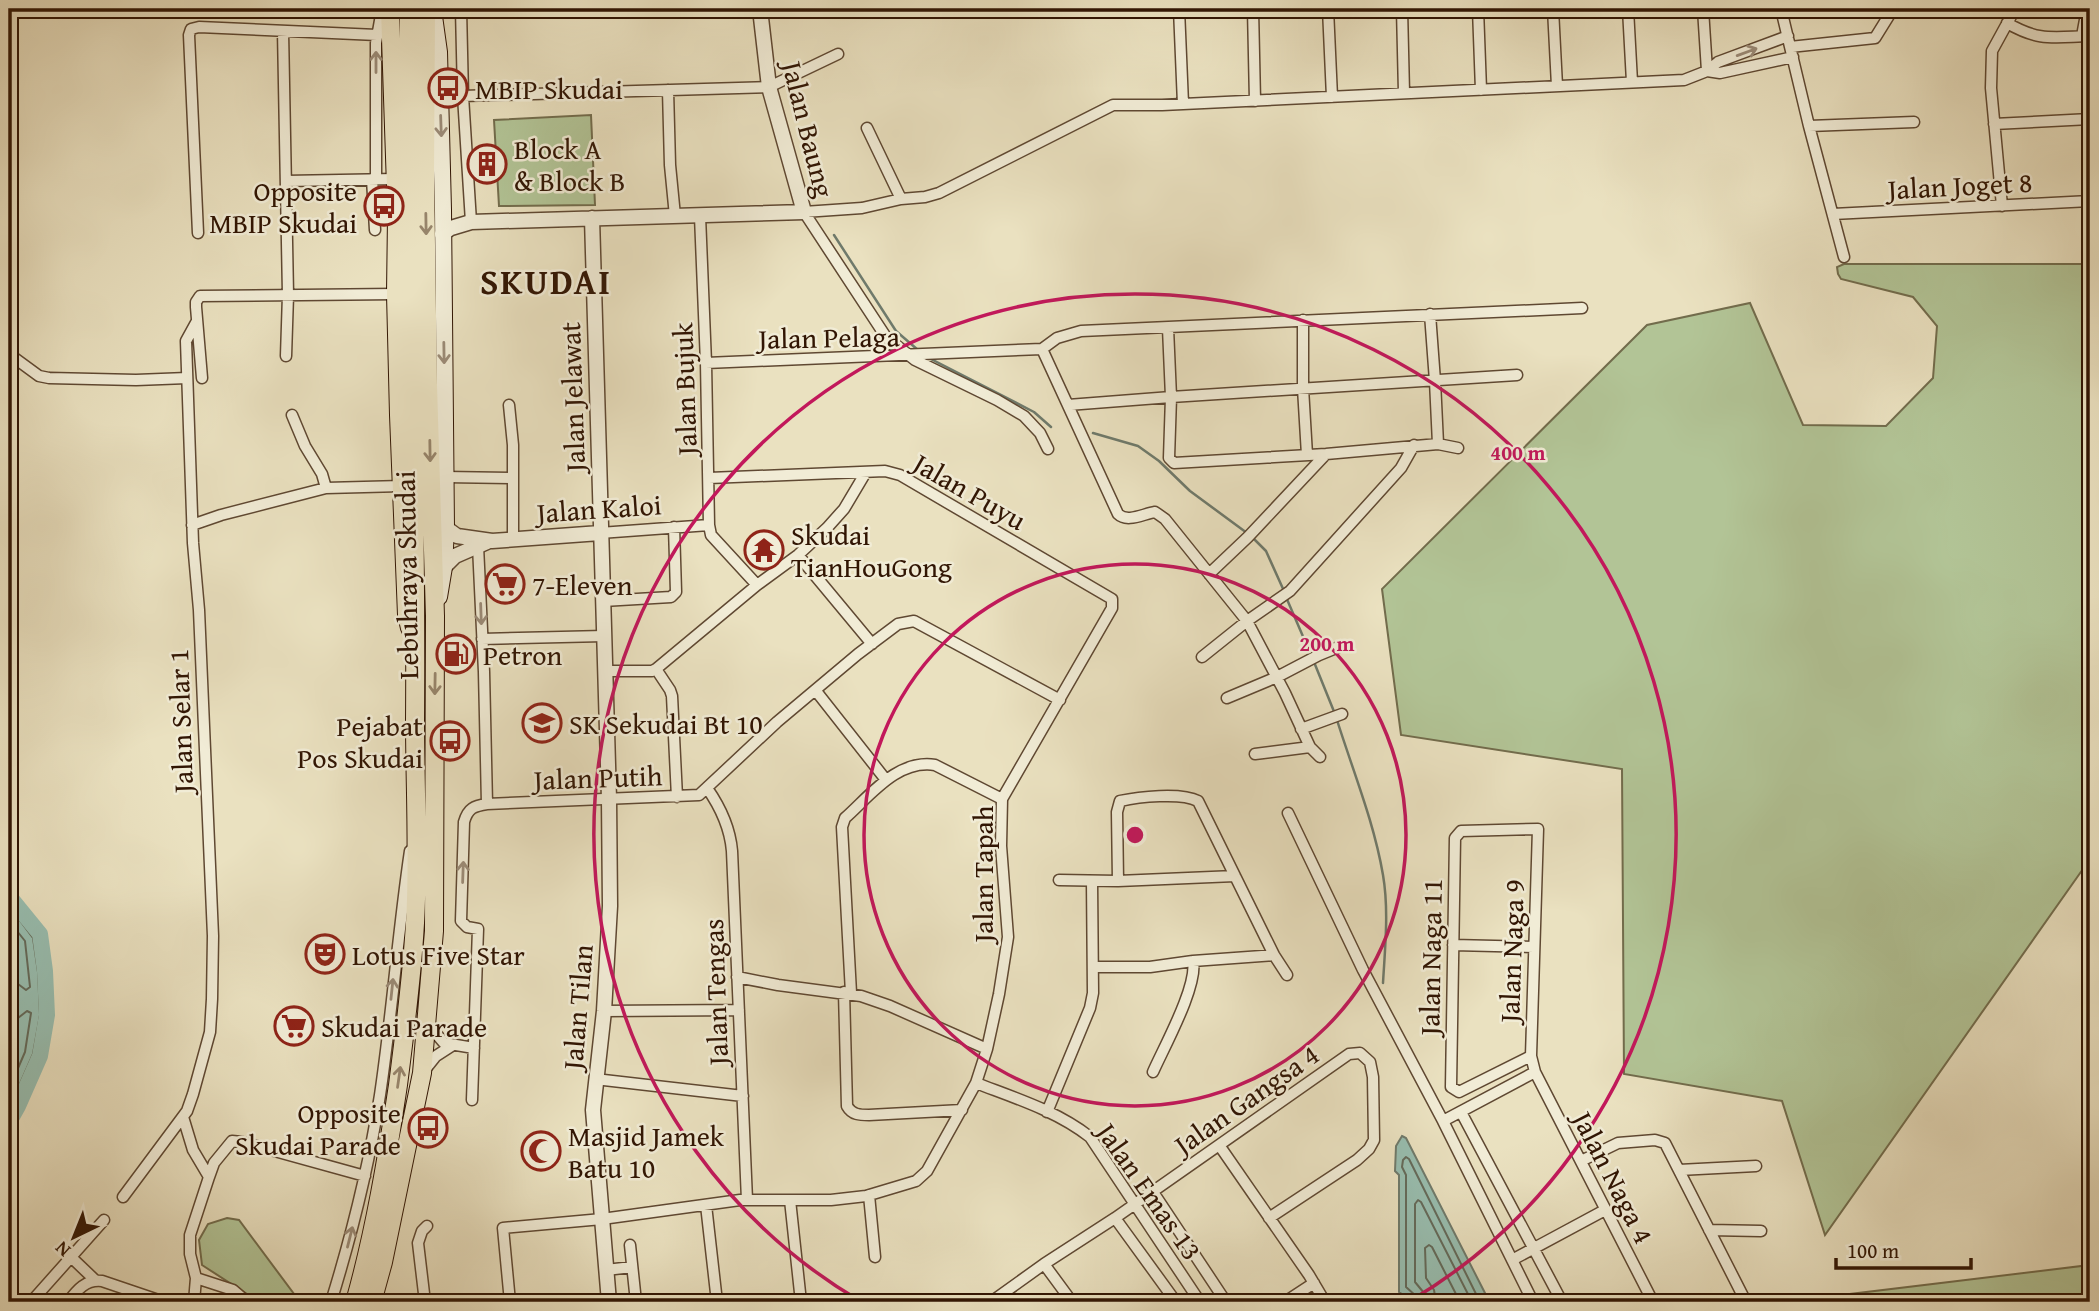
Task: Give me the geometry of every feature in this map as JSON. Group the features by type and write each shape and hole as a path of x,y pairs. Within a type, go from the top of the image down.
{"main road":[{"path":"390,9 407,615 416,653"},
{"name":"Lebuhraya Skudai","path":"355,1302 377,1217 409,1004 415,921 417,804 409,9"},
{"name":"Lebuhraya Skudai","path":"372,1302 383,1262 422,1073 434,931 435,616 425,175 426,9"},
{"path":"433,9 439,52 443,210 446,528 444,567 435,616"},
{"path":"397,235 412,390"}],"street":[{"path":"375,230 377,35 382,9"},
{"path":"461,9 471,222"},
{"name":"Jalan Baung","path":"760,9 769,87 804,212 886,337 906,354"},
{"path":"1179,9 1184,104"},
{"path":"1253,9 1255,101"},
{"path":"1328,9 1332,97"},
{"path":"1402,9 1404,93"},
{"path":"1478,9 1481,90"},
{"path":"1553,9 1557,86"},
{"path":"1628,9 1632,82"},
{"path":"1703,9 1707,71"},
{"path":"1781,9 1844,257"},
{"path":"442,234 451,228 471,222 700,216 862,208 939,193 1112,105 1255,101 1684,80 1707,71 1718,62 1790,47 1875,38 1893,9"},
{"path":"2002,205 1991,88 1992,51 2015,9"},
{"path":"2007,23 2026,34 2040,38 2086,36 2087,9"},
{"path":"198,233 189,35 191,29 199,27 377,35"},
{"path":"283,31 288,295 286,356"},
{"path":"1707,71 1720,73 1790,47"},
{"path":"463,96 769,87 838,54"},
{"path":"668,90 670,165 675,216"},
{"path":"1994,124 2090,118"},
{"path":"1809,126 1914,122"},
{"path":"867,128 901,199"},
{"path":"286,181 395,179"},
{"name":"Jalan Joget 8","path":"1833,214 2090,201"},
{"path":"443,210 452,217 471,222"},
{"name":"Jalan Bujuk","path":"700,216 709,525"},
{"name":"Jalan Jelawat","path":"592,218 605,671"},
{"path":"202,378 196,302 200,296 396,294"},
{"path":"906,354 1042,349 1048,343 1070,333 1581,308"},
{"path":"1430,314 1438,444"},
{"path":"1303,320 1307,455"},
{"name":"Jalan Selar 1","path":"123,1197 183,1117 193,1094 210,1032 213,936 200,623 192,525 186,341 197,321"},
{"path":"1168,328 1171,397 1168,458 1174,463 1326,454 1415,445 1438,444 1458,448"},
{"path":"1042,349 1118,514 1127,519 1155,512 1165,519 1247,621 1310,747 1320,757"},
{"path":"9,354 39,376 49,378 187,378"},
{"name":"Jalan Pelaga","path":"706,363 906,354 1024,416 1040,433 1048,449"},
{"path":"1068,405 1517,375"},
{"path":"509,405 513,445 513,538"},
{"path":"292,415 305,446 322,474 326,488"},
{"path":"1202,657 1286,594 1401,468 1415,445"},
{"path":"1209,575 1326,454"},
{"name":"Jalan Puyu","path":"709,478 885,471 900,475 1112,599"},
{"path":"605,671 656,669 757,585 798,555 827,528 844,509 866,472"},
{"path":"445,477 513,478"},
{"path":"192,525 229,512 326,488 402,486"},
{"path":"709,525 711,534 757,585"},
{"name":"Jalan Kaloi","path":"444,567 455,556 485,543 513,538 709,525"},
{"path":"603,601 671,597 676,592 674,527"},
{"name":"Jalan Kaloi","path":"446,528 457,536 485,543"},
{"path":"472,1100 478,929 467,927 461,922 464,822 473,807 487,804 482,639 485,543"},
{"path":"798,555 872,644"},
{"name":"Jalan Tapah","path":"510,1302 503,1228 602,1219 747,1200 831,1200 869,1195 916,1181 927,1171 976,1083 987,1049 999,993 1008,937 1001,846 1002,799 1112,608 1112,599"},
{"path":"707,788 760,737 898,624 914,621 1060,700"},
{"path":"482,639 604,636"},
{"path":"1227,698 1341,646"},
{"path":"656,669 672,696 677,797"},
{"name":"Jalan Tilan","path":"605,671 610,906 604,1011 593,1110 609,1302"},
{"path":"816,691 886,780"},
{"path":"1301,729 1338,716"},
{"path":"1255,754 1310,747"},
{"path":"962,1110 856,1114 848,1109 848,993 842,827 845,818 886,780 924,764 935,765 1002,799"},
{"name":"Jalan Putih","path":"487,804 677,797 699,795 707,788"},
{"name":"Jalan Tengas","path":"707,788 717,802 730,832 747,1200"},
{"path":"1118,881 1119,801 1186,796 1198,801 1274,955 1287,975"},
{"path":"331,1302 350,1240 380,1096 400,914 417,804"},
{"path":"1288,813 1363,970 1443,1121 1533,1302"},
{"name":"Jalan Naga 9","path":"1457,834 1461,831 1538,830 1531,1056 1535,1073"},
{"name":"Jalan Naga 11","path":"1457,834 1451,1087 1459,1092 1531,1056"},
{"path":"1059,880 1118,881 1235,876"},
{"path":"1047,1112 1090,1008 1093,993 1092,881"},
{"path":"1453,945 1534,947"},
{"path":"1094,967 1150,967 1274,955"},
{"path":"1153,1072 1192,985 1194,961"},
{"path":"737,977 848,993 890,1006 987,1049"},
{"path":"604,1011 739,1010"},
{"path":"427,1023 444,1043 474,1048"},
{"path":"422,1073 436,1056 453,1045"},
{"name":"Jalan Gangsa 4","path":"991,1302 1115,1219 1349,1054 1360,1053 1370,1062 1373,1077 1374,1140 1357,1160 1269,1218"},
{"path":"1443,1121 1535,1073"},
{"name":"Jalan Naga 4","path":"1535,1073 1653,1302"},
{"path":"595,1079 743,1096"},
{"name":"Jalan Emas 13","path":"976,1083 1047,1112 1074,1125 1090,1137 1200,1302"},
{"path":"1461,1111 1562,1302"},
{"path":"183,1117 193,1150 209,1177"},
{"path":"1581,1161 1618,1143 1661,1140 1665,1143 1746,1302"},
{"path":"194,1302 196,1278 190,1254 190,1235 209,1177 220,1153 232,1141 365,1176"},
{"path":"1219,1145 1325,1302"},
{"path":"1679,1170 1756,1166"},
{"path":"1153,1192 1226,1302"},
{"path":"869,1195 875,1257"},
{"path":"790,1200 800,1302"},
{"path":"706,1205 718,1302"},
{"path":"1512,1260 1605,1210"},
{"path":"1115,1219 1176,1302"},
{"path":"31,1302 73,1259 104,1220"},
{"path":"425,1302 418,1243 427,1226"},
{"path":"1709,1230 1761,1231"},
{"path":"630,1245 636,1302"},
{"path":"73,1259 95,1280"},
{"path":"1044,1264 1072,1302"},
{"path":"606,1270 632,1267"},
{"path":"196,1278 233,1290 247,1302"},
{"path":"68,1302 77,1289 95,1280 164,1302"},
{"path":"1286,1302 1314,1283"}],"shaded area":[{"path":"591,115 595,205 499,206 494,120"},
{"path":"1844,264 2090,264 2090,859 1825,1235 1782,1101 1624,1074 1622,769 1401,735 1382,589 1647,325 1750,303 1803,425 1886,426 1933,378 1937,326 1913,297 1841,279 1837,267"},
{"path":"227,1218 239,1220 300,1302 259,1302 202,1265 199,1240 208,1224"},
{"path":"2090,1265 2090,1302 1816,1302 1817,1298"}],"water":[{"path":"9,896 40,934 47,1015 40,1056 9,1122 9,1012 12,1002 9,972"},
{"path":"1402,1136 1406,1138 1487,1297 1486,1302 1414,1302 1399,1292 1399,1175 1395,1171 1396,1146"}],"waterway":[{"path":"834,235 896,331 918,350"},
{"path":"929,358 1034,412 1051,427"},
{"path":"1093,433 1138,446 1159,461 1190,491 1247,533"},
{"path":"1252,537 1266,551 1284,591"},
{"path":"1286,597 1311,655"},
{"path":"1314,662 1335,714"},
{"path":"1337,720 1369,816 1383,875 1386,915 1383,983"},
{"path":"9,896 40,934 47,1015 40,1056 9,1122"},
{"path":"9,972 12,1002 9,1012"}],"place":[{"name":"MBIP Skudai","path":"448,88"},
{"name":"Block A & Block B","path":"487,164"},
{"name":"Opposite MBIP Skudai","path":"384,206"},
{"name":"Skudai TianHouGong","path":"764,550"},
{"name":"7-Eleven","path":"505,584"},
{"name":"Petron","path":"456,654"},
{"name":"SK Sekudai Bt 10","path":"542,723"},
{"name":"Pejabat Pos Skudai","path":"450,741"},
{"name":"Lotus Five Star","path":"325,954"},
{"name":"Skudai Parade","path":"294,1026"},
{"name":"Opposite Skudai Parade","path":"428,1128"},
{"name":"Masjid Jamek Batu 10","path":"541,1151"}],"district":[{"name":"SKUDAI","path":"546,281"}]}
